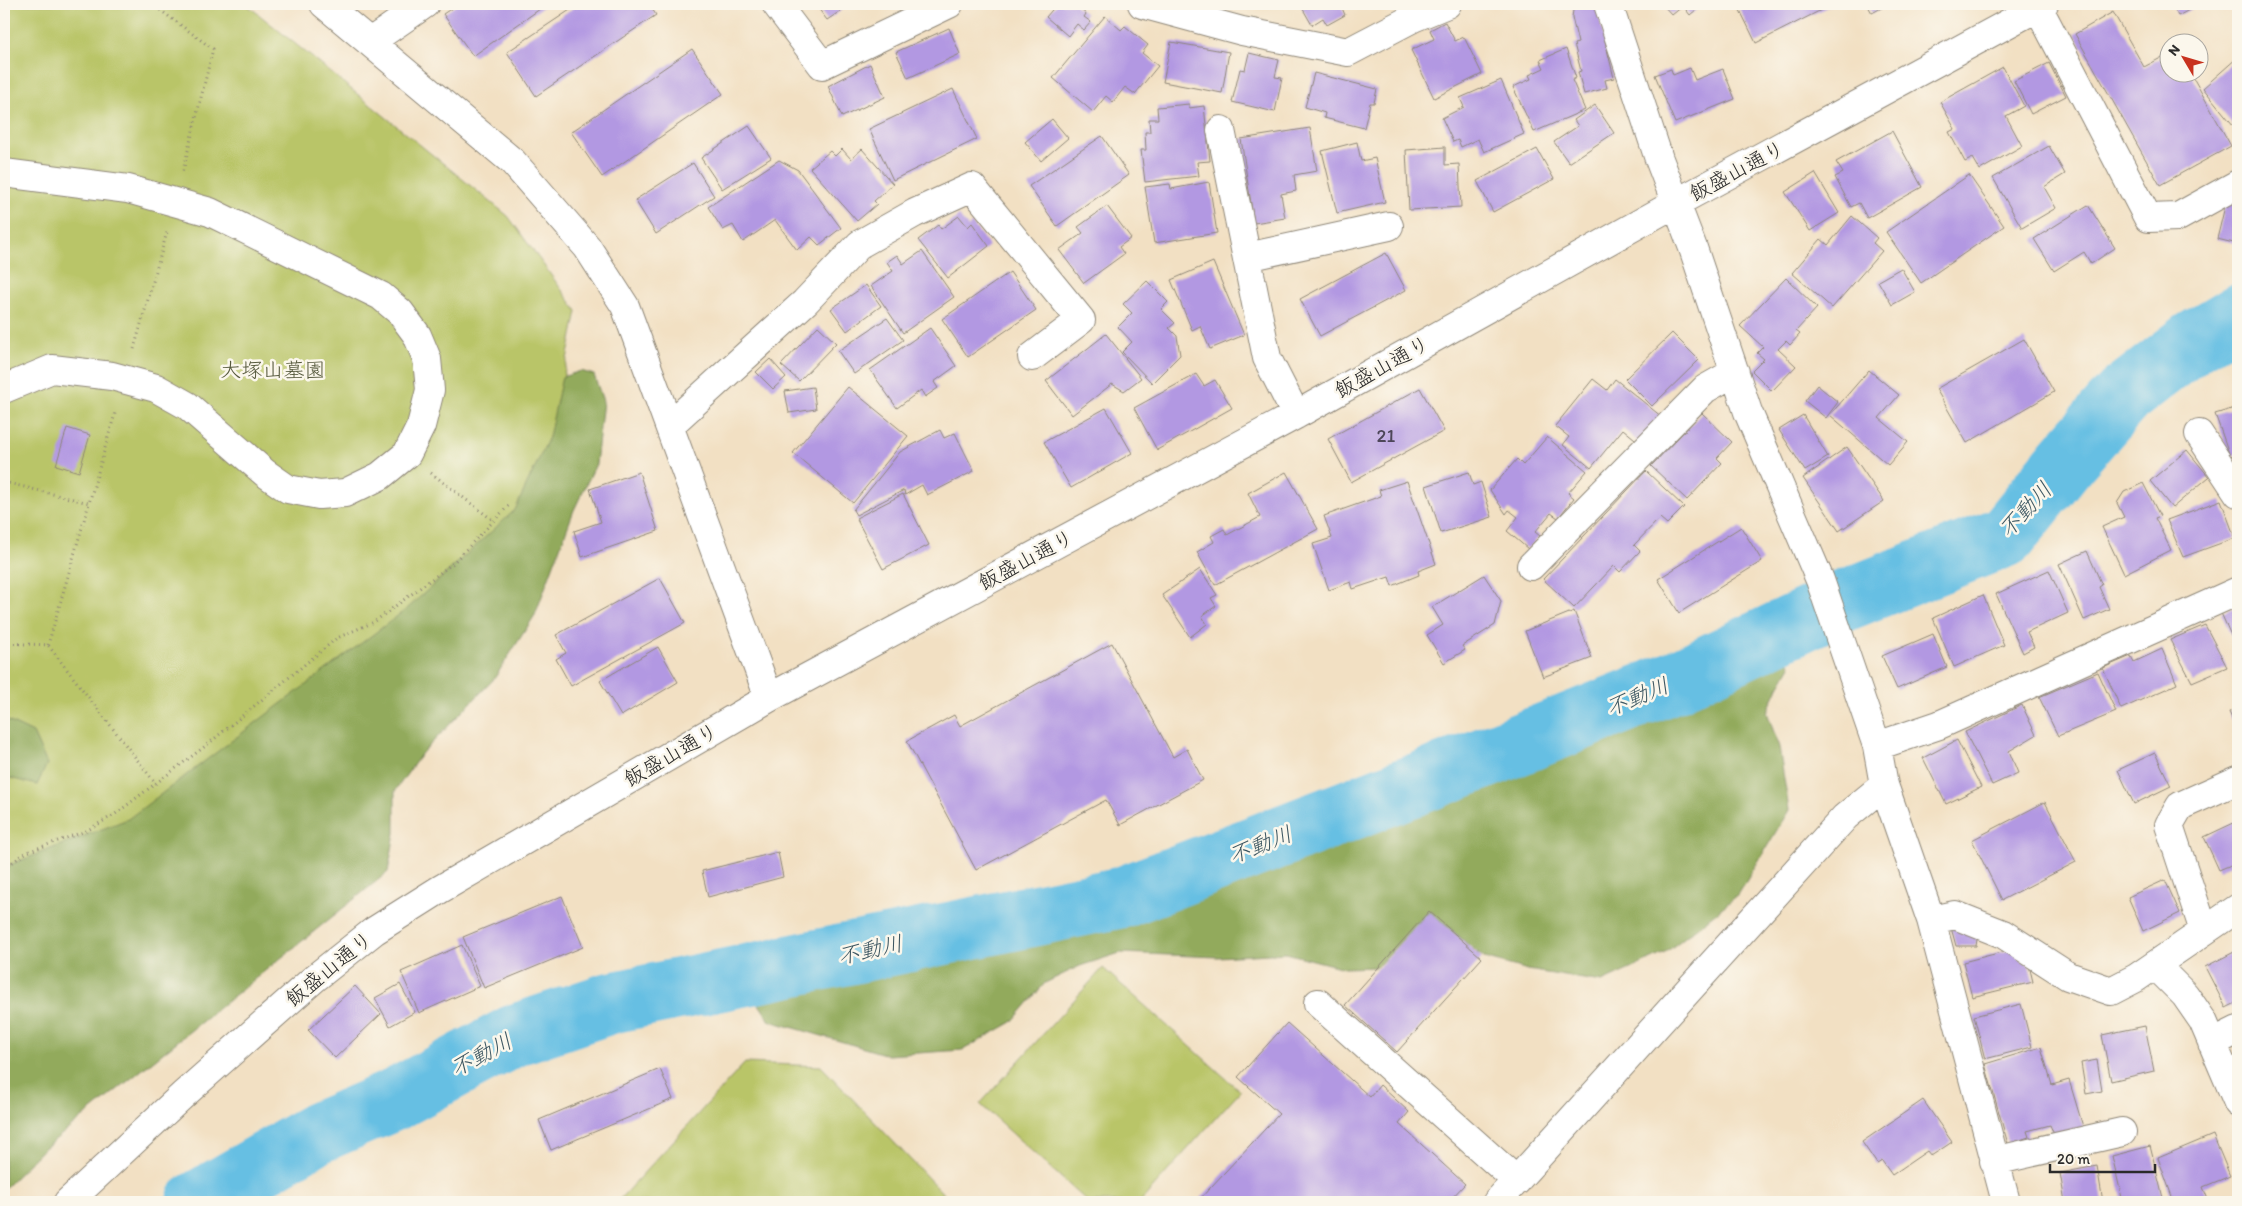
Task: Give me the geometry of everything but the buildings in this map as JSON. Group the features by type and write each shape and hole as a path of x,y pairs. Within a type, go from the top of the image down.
{"street":[{"path":"324,4 513,162 588,247 625,306 769,698"},
{"path":"370,42 425,4"},
{"path":"776,4 822,65 948,4"},
{"path":"1142,4 1242,32 1348,52 1409,11 1447,4"},
{"path":"1608,4 1659,159 1748,412 1820,580 1877,746 1884,785 1930,920 2006,1202"},
{"path":"2041,5 2148,218 2178,217 2238,184"},
{"name":"飯盛山通り","path":"68,1202 183,1094 315,978 374,931 439,890 769,698 1296,415 1676,203 2041,5"},
{"path":"1221,130 1267,358 1296,415"},
{"path":"4,173 128,189 210,212 381,296 400,312 417,334 427,359 430,390 421,426 407,454 380,476 345,493 319,495 288,489 265,473 188,406 156,388 125,380 52,369 4,389"},
{"path":"670,425 806,302 860,244 915,213 972,187 1081,320 1032,357"},
{"path":"1247,257 1389,226"},
{"path":"1531,566 1706,389 1735,372"},
{"path":"2199,434 2238,493"},
{"path":"1877,746 1939,725 2238,592"},
{"path":"2204,931 2169,825 2180,806 2238,780"},
{"path":"1497,1202 1845,817 1884,785"},
{"path":"1930,920 1955,915 2003,934 2068,976 2111,991 2155,965 2238,908"},
{"path":"2155,965 2185,995 2203,1020 2238,1102"},
{"path":"1318,1003 1517,1181"},
{"path":"2212,1043 2238,1030"},
{"path":"1994,1161 2122,1132"}],"path":[{"path":"48,645 176,202 213,49 152,4"},
{"path":"407,454 494,521"},
{"path":"4,482 89,504"},
{"path":"4,868 27,852 86,831 114,816 208,744 337,638 374,622 452,564 511,504"},
{"path":"4,643 48,645 156,784"},
{"path":"4,854 10,863"}],"green space":[{"name":"大塚山墓園","path":"4,4 246,4 508,216 577,311 551,437 516,510 409,610 129,821 4,874"},
{"path":"581,371 594,375 603,401 596,464 574,510 535,615 494,679 422,753 395,791 395,833 388,872 41,1151 4,1189 4,867 128,819 408,608 515,510 549,437 562,377"},
{"path":"1769,650 1786,656 1791,666 1767,712 1779,747 1789,810 1738,895 1665,953 1602,982 1528,970 1484,958 1429,911 1377,967 1344,968 1286,953 1218,957 1120,953 1080,966 1045,983 1012,1022 963,1050 888,1055 770,1021 757,1001 760,991 776,981 1097,914 1294,843 1409,796 1544,750 1694,686"},
{"path":"4,719 33,733 47,764 37,785 10,778 4,773"},
{"path":"1103,968 1240,1091 1140,1202 1088,1202 980,1104"},
{"path":"745,1063 821,1066 951,1202 617,1202"}],"waterway":[{"name":"不動川","path":"197,1202 317,1133 396,1099 515,1035 610,1003 1123,897 1472,763 1674,682 1846,600 2006,536 2067,460 2124,395 2193,342 2238,315"}]}
